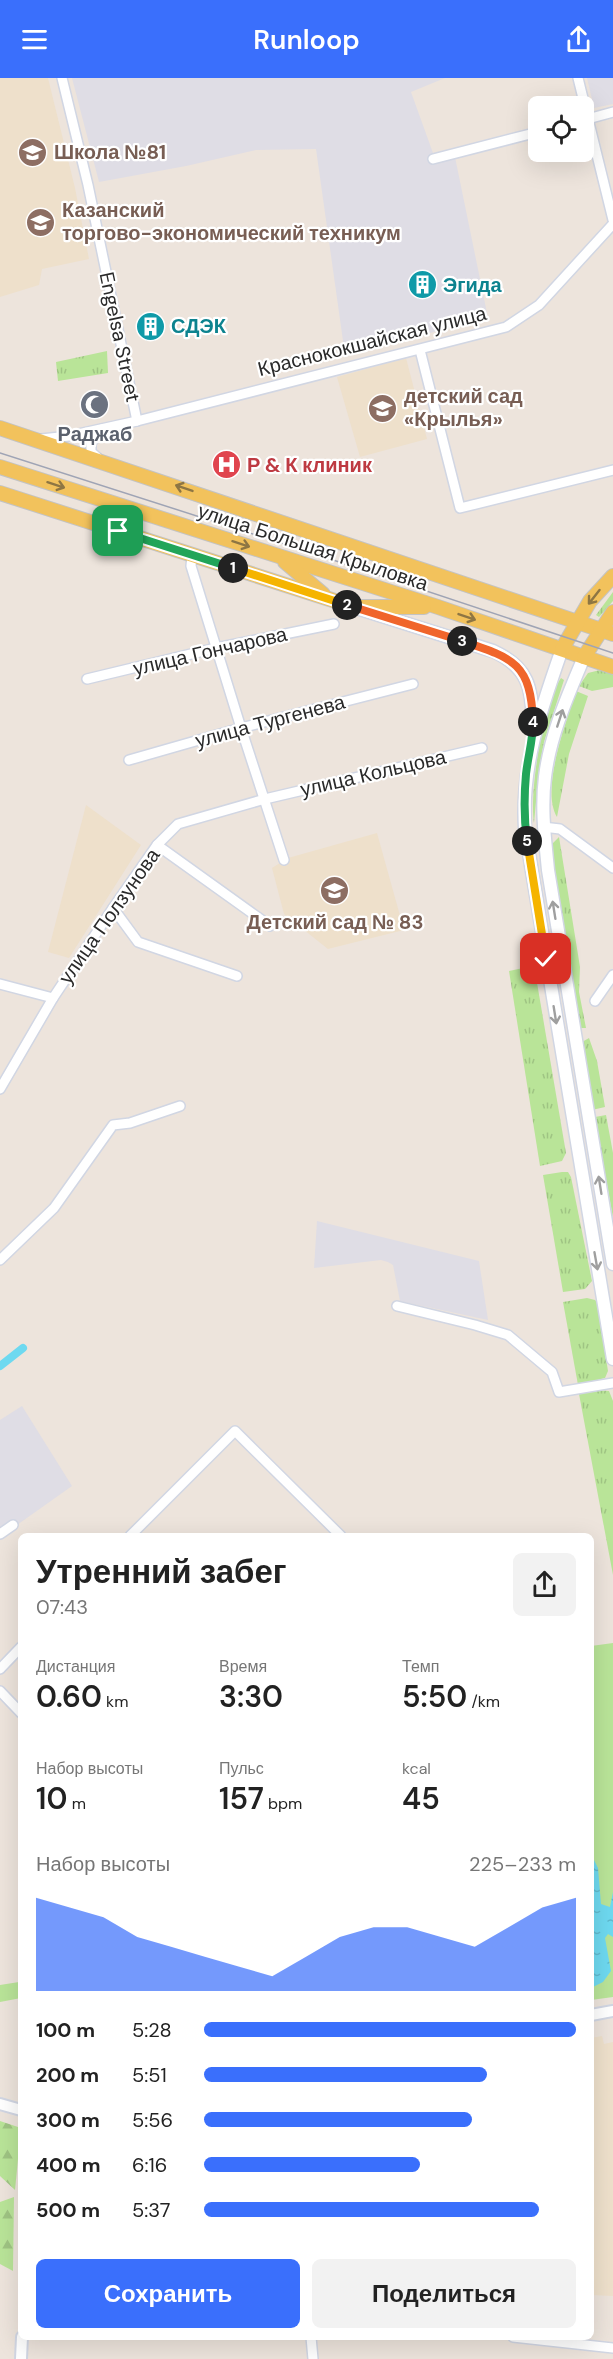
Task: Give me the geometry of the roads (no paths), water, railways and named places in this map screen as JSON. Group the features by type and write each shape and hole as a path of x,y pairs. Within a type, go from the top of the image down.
{"main road":[{"name":"Краснококшайская улица","path":"0,428 33,438"},
{"name":"улица Большая Крыловка","path":"33,438 607,631"},
{"name":"улица Большая Крыловка","path":"0,467 438,606 613,667"},
{"path":"0,493 509,658 520,669 530,690 533,734"},
{"path":"280,557 329,599"},
{"path":"613,576 596,594 562,649 533,734 526,773 525,829 613,1359"},
{"path":"354,607 438,606"},
{"path":"613,612 607,631 584,657 561,714 551,745 545,777 543,827 548,870 610,1224 613,1264"}],"street":[{"name":"Engelsa Street","path":"62,78 88,185 137,421"},
{"path":"578,78 581,96"},
{"path":"594,118 613,112"},
{"path":"433,159 528,135"},
{"path":"594,150 613,220"},
{"name":"Краснококшайская улица","path":"33,438 55,438 137,421 506,327 539,305 613,224"},
{"path":"420,350 460,508 613,470"},
{"path":"103,428 92,440 91,452 96,457 117,466"},
{"path":"192,555 191,566 216,648 285,860"},
{"name":"улица Гончарова","path":"87,679 216,648 333,624"},
{"name":"улица Тургенева","path":"129,760 241,728 413,684"},
{"name":"улица Кольцова","path":"265,799 482,748"},
{"name":"улица Ползунова","path":"0,1089 53,998 157,845 178,824 265,799"},
{"path":"543,827 560,829 613,868"},
{"path":"157,845 270,926"},
{"path":"113,908 138,942 237,976"},
{"path":"595,1001 613,975"},
{"path":"0,984 53,998"},
{"path":"0,1260 54,1208 113,1125 130,1123 180,1106"},
{"path":"397,1306 475,1324 508,1335 552,1372 559,1392 613,1383"},
{"path":"133,1533 235,1431 338,1533"},
{"path":"0,1534 13,1525"},
{"path":"0,1669 18,1650"},
{"path":"0,1691 18,1710"},
{"path":"594,2014 613,2011"},
{"path":"0,2104 18,2109"},
{"path":"21,2359 22,2340"},
{"path":"311,2340 313,2359"},
{"path":"540,2340 613,2348"}],"water":[{"path":"594,1860 598,1868 601,1904 610,1907 613,1892 613,1937 608,1934 605,1938 611,1971 603,1982 594,1986"}],"waterway":[{"path":"0,1366 23,1348"}],"tram line":[{"path":"0,453 613,653"}],"place":[{"name":"Школа №81","path":"33,152"},
{"name":"Казанский торгово-экономический техникум","path":"41,222"},
{"name":"Эгида","path":"422,285"},
{"name":"СДЭК","path":"150,326"},
{"name":"Раджаб","path":"95,404"},
{"name":"детский сад «Крылья»","path":"383,408"},
{"name":"Р & К клиник","path":"226,465"},
{"name":"Детский сад № 83","path":"335,891"}]}
